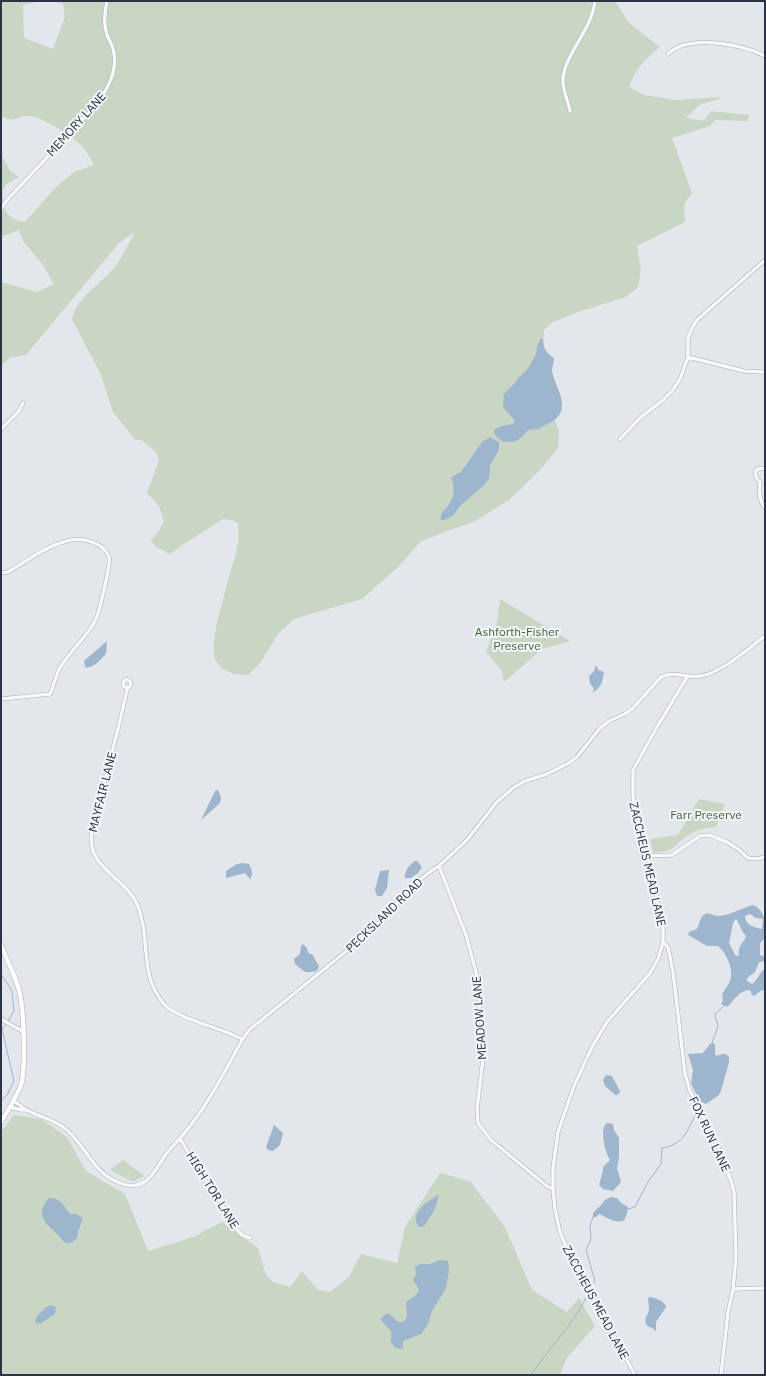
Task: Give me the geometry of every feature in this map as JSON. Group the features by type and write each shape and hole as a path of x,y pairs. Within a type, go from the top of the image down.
{"street":[{"name":"MEMORY LANE","path":"1,209 7,200 97,104 107,90 114,70 113,49 104,26 107,1"},
{"path":"570,111 563,85 564,73 568,62 591,19 596,1"},
{"path":"668,54 672,50 686,45 707,43 734,45 765,56"},
{"path":"620,439 641,417 662,401 672,391 680,379 688,357 688,338 697,320 765,260"},
{"path":"688,357 744,370 765,372"},
{"path":"1,429 19,411 23,403"},
{"path":"765,468 759,468 756,472 757,479 760,482 761,503 765,508"},
{"path":"760,482 765,481"},
{"path":"1,573 8,572 56,544 69,540 81,540 95,543 106,551 110,558 109,568 96,619 61,666 50,694 1,699"},
{"name":"PECKSLAND ROAD","path":"10,1107 25,1110 62,1126 73,1136 96,1168 116,1182 128,1185 138,1184 151,1177 164,1157 201,1111 243,1039 255,1025 357,943 384,918 410,888 439,866 467,840 496,803 513,788 524,781 547,774 573,760 586,747 600,728 609,721 625,714 633,708 661,677 666,674 687,677 707,674 721,668 765,636"},
{"name":"ZACCHEUS MEAD LANE","path":"635,1375 568,1252 560,1232 555,1209 553,1189 554,1160 558,1132 583,1064 607,1022 650,973 658,960 663,942 663,928 648,856 636,820 633,796 633,770 657,726 687,677"},
{"name":"MAYFAIR LANE","path":"128,687 92,830 92,850 95,857 104,868 131,893 139,907 150,982 165,1005 175,1012 243,1039"},
{"path":"648,856 672,855 700,836 709,835 727,842 748,858 757,859 765,856"},
{"name":"MEADOW LANE","path":"439,866 466,935 477,976 484,1050 476,1109 478,1123 491,1140 548,1187 553,1189"},
{"name":"FOX RUN LANE","path":"663,942 668,947 673,972 685,1074 688,1086 717,1145 734,1192 736,1239 733,1289 728,1312 721,1375"},
{"path":"1,945 20,992 23,1069 21,1083 14,1101 1,1122"},
{"path":"1,1019 22,1031"},
{"name":"PECKSLAND ROAD","path":"14,1101 25,1110"},
{"name":"HIGH TOR LANE","path":"180,1138 197,1169 223,1205 232,1224 242,1235 250,1238"},
{"path":"733,1289 765,1288"}],"green space":[{"path":"1,1 40,1 23,5 24,38 53,49 65,17 63,4 55,1 615,1 629,23 660,47 642,64 634,75 629,87 644,95 676,100 725,97 699,105 686,118 704,121 710,111 749,115 748,121 715,120 710,126 672,138 692,193 684,204 685,222 637,246 641,271 638,287 626,297 578,312 553,322 544,330 543,356 554,418 559,432 558,448 540,470 509,500 475,521 421,541 399,566 362,599 294,619 278,634 260,663 248,675 238,674 226,671 222,668 216,661 214,651 215,637 222,602 237,550 239,538 238,523 232,520 223,519 170,554 156,547 151,541 164,521 159,506 147,493 159,461 156,452 141,440 135,440 113,412 101,375 72,319 79,304 115,267 135,232 119,243 26,355 10,358 1,365 1,282 36,292 54,284 43,265 23,241 19,230 1,237 1,154 10,171 19,177 7,184 4,189 3,200 5,209 12,218 25,222 56,187 74,172 94,165 82,146 65,132 33,117 27,116 11,120 1,115"},
{"name":"Ashforth-Fisher Preserve","path":"500,599 570,641 542,649 504,682 502,671 486,652 497,622"},
{"name":"Farr Preserve","path":"699,799 725,804 716,827 696,831 666,851 653,852 650,839 678,835"},
{"path":"14,1115 41,1119 67,1137 86,1171 125,1194 148,1251 193,1237 222,1222 258,1248 266,1275 273,1282 290,1287 302,1271 318,1290 330,1292 349,1277 361,1254 397,1263 405,1227 440,1173 470,1181 505,1227 532,1290 567,1312 579,1298 595,1326 567,1358 560,1375 1,1375 1,1132"},
{"path":"123,1160 144,1176 135,1181 131,1181 110,1170"}],"water":[{"path":"541,338 543,339 549,355 554,358 552,371 562,401 561,413 557,418 539,429 527,431 518,440 503,442 496,436 494,432 495,429 513,424 515,421 503,407 504,394 529,367 536,354 537,346"},
{"path":"490,437 499,442 499,450 490,465 489,479 460,506 453,516 441,520 442,514 453,495 454,488 451,477 461,472 482,442"},
{"path":"107,641 106,654 93,666 88,668 85,667 84,661"},
{"path":"596,666 598,670 604,673 603,680 601,685 592,693 594,689 590,683 589,676 594,671"},
{"path":"217,790 221,799 220,803 201,820 215,791"},
{"path":"415,861 417,861 422,867 418,873 411,878 405,878 405,873"},
{"path":"237,864 249,864 250,866 252,874 250,879 245,873 226,878 226,871"},
{"path":"389,870 387,888 382,896 377,896 375,890 380,871"},
{"path":"753,905 763,914 764,918 765,938 760,943 760,955 765,957 765,961 759,962 755,972 747,978 747,981 752,984 763,970 765,970 765,991 762,990 754,996 750,990 746,990 737,996 727,1007 721,1004 723,1001 722,995 729,984 731,977 727,958 718,946 707,946 688,935 689,932 697,929 702,917 706,914 719,916","holes":["750,914 756,918 763,919 762,929 754,927 747,922 745,916","736,919 746,936 740,947 738,956 735,955 729,943 733,923"]},
{"path":"303,944 307,948 309,954 312,954 319,966 317,971 305,972 295,964 294,959 300,954 301,946"},
{"path":"710,1044 715,1044 715,1054 717,1056 726,1054 729,1057 729,1062 719,1095 706,1104 702,1102 691,1083 693,1070 688,1054 703,1053"},
{"path":"606,1075 612,1076 620,1091 619,1094 615,1095 605,1086 603,1080"},
{"path":"607,1123 613,1124 614,1130 619,1138 619,1157 617,1168 621,1182 613,1191 603,1189 599,1185 603,1167 610,1160 606,1152 603,1135 603,1130"},
{"path":"274,1125 283,1133 280,1145 273,1151 268,1150 266,1147"},
{"path":"438,1195 435,1209 425,1225 421,1227 418,1226 416,1216 418,1212 425,1204"},
{"path":"611,1197 617,1198 621,1203 628,1207 624,1220 618,1222 599,1214 596,1217 593,1217 593,1213 605,1200"},
{"path":"49,1198 57,1199 64,1205 70,1214 76,1214 83,1218 77,1238 72,1242 67,1243 63,1241 45,1222 42,1213"},
{"path":"440,1260 448,1261 449,1271 446,1288 432,1311 428,1324 421,1334 403,1341 403,1349 396,1348 391,1342 391,1331 380,1319 387,1313 400,1322 405,1321 407,1315 406,1302 415,1296 419,1291 413,1280 416,1274 415,1267 420,1264 430,1264"},
{"path":"651,1297 658,1299 666,1307 656,1322 656,1331 647,1326 645,1321 649,1309 648,1298"},
{"path":"50,1305 56,1307 55,1314 41,1324 36,1323 35,1321 39,1313"}],"waterway":[{"path":"1,974 12,991 14,1011 8,1021"},
{"path":"712,1043 718,1026 715,1016 716,1013 724,1006"},
{"path":"1,1101 7,1095 14,1081 2,1029 6,1024"},
{"path":"700,1107 702,1101"},
{"path":"628,1209 635,1207 648,1182 661,1164 662,1148 676,1143 685,1135 698,1110"},
{"path":"593,1217 590,1226 591,1239 586,1250 595,1281 594,1283"},
{"path":"531,1375 567,1328 586,1298"}]}
